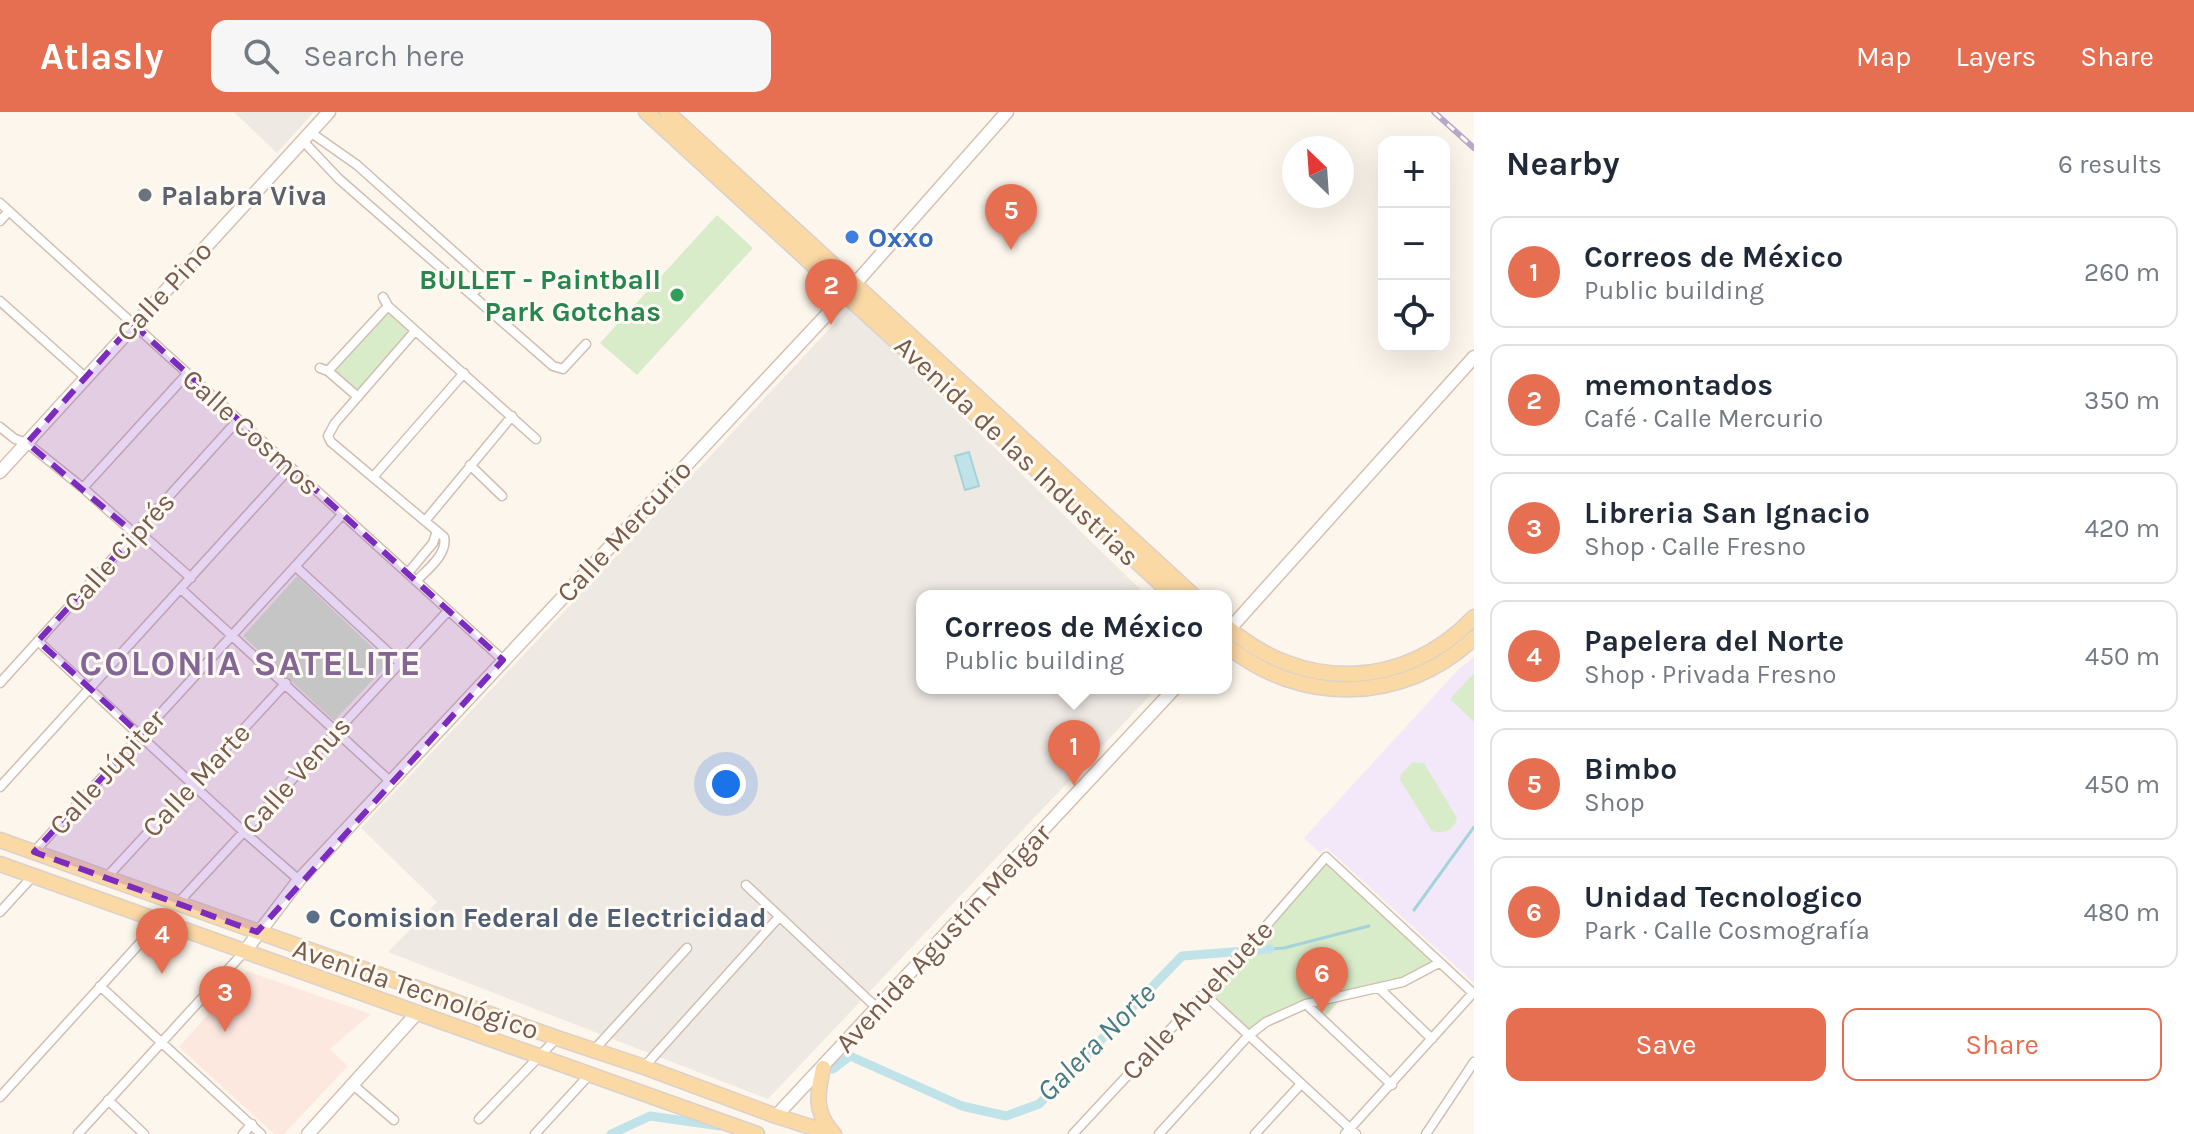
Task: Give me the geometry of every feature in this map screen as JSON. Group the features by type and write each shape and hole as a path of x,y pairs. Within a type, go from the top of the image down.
{"main road":[{"name":"Calle Pino","path":"0,472 329,112"},
{"name":"Avenida de las Industrias","path":"646,112 850,289"},
{"name":"Avenida de las Industrias","path":"667,112 850,289 1056,479 1168,590"},
{"name":"Calle Mercurio","path":"245,951 299,880 850,289 1007,112"},
{"path":"1232,623 1474,357"},
{"name":"Avenida de las Industrias","path":"1056,479 1187,590"},
{"path":"1232,632 1287,664 1308,670 1355,675 1379,672 1410,662 1449,639 1474,617"},
{"path":"1232,649 1284,679 1340,691 1375,688 1414,677 1451,658 1474,638"},
{"name":"Avenida Agustín Melgar","path":"753,1133 776,1116 823,1068 1169,694"},
{"name":"Avenida Tecnológico","path":"0,840 833,1134"},
{"name":"Avenida Tecnológico","path":"0,864 590,1073 730,1128 753,1133"},
{"path":"308,1134 418,1012"},
{"path":"823,1068 817,1103 824,1124 833,1134"}],"street":[{"path":"307,137 357,165 482,276 481,285 472,294"},
{"path":"307,137 339,179 559,369 571,362 586,344"},
{"path":"330,167 341,155"},
{"name":"Calle Cosmos","path":"0,203 503,660"},
{"path":"0,221 9,211"},
{"path":"403,236 417,220"},
{"path":"0,301 85,377"},
{"path":"358,397 324,370 386,301 415,331 536,439"},
{"path":"415,331 328,433 331,442 444,537 445,545 416,581"},
{"path":"374,476 464,373"},
{"path":"83,488 187,374"},
{"path":"425,521 512,416"},
{"name":"Calle Ciprés","path":"0,683 238,420"},
{"path":"0,427 15,439 27,443 191,578"},
{"path":"470,465 502,496"},
{"path":"0,787 290,468"},
{"name":"Calle Júpiter","path":"34,852 342,515"},
{"path":"408,573 433,543 437,531"},
{"path":"295,566 400,663"},
{"path":"181,589 391,782"},
{"name":"Calle Venus","path":"178,904 448,611"},
{"path":"38,641 299,880"},
{"name":"Calle Marte","path":"106,878 286,683"},
{"name":"Calle Ahuehuete","path":"1073,1134 1240,955 1326,857 1439,963"},
{"path":"0,912 33,876"},
{"path":"746,885 877,1008"},
{"path":"644,1067 779,917"},
{"path":"0,1097 160,921"},
{"path":"594,1050 687,948"},
{"path":"78,1134 245,951"},
{"path":"1159,1134 1248,1036 1273,1018 1306,1004 1409,980 1439,963 1474,994 1351,1132 1301,1084 1248,1036 1204,994"},
{"path":"100,986 261,1134"},
{"path":"1379,988 1432,1039"},
{"path":"1306,1004 1392,1085"},
{"path":"479,1119 557,1038"},
{"path":"1426,1134 1474,1062"},
{"path":"536,1133 590,1073"},
{"path":"352,1084 394,1120"},
{"path":"1255,1134 1301,1084"},
{"path":"108,1100 144,1134"},
{"path":"243,1134 252,1124"}],"highlighted area":[{"path":"133,324 503,660 257,932 34,852 141,735 38,641 135,534 27,443"}],"shaded area":[{"path":"234,112 314,112 277,153"},
{"name":"Comision Federal de Electricidad","path":"850,307 1141,590 916,590 916,694 1151,694 768,1099 388,952 437,902 361,828"},
{"path":"1474,657 1474,983 1326,847 1320,853 1304,838 1458,670"},
{"path":"247,971 371,1014 330,1049 348,1066 284,1134 274,1134 179,1047"}],"green space":[{"name":"BULLET - Paintball Park Gotchas","path":"717,215 753,248 637,375 600,343"},
{"path":"388,306 415,331 358,397 328,371"},
{"path":"297,576 389,663 334,721 243,636"},
{"path":"1474,673 1474,722 1450,699"},
{"path":"1413,762 1424,763 1457,818 1448,830 1432,831 1400,780 1401,774"},
{"path":"1327,858 1440,965 1406,984 1335,999 1339,1001 1323,1019 1309,1007 1283,1015 1248,1035 1207,994"}],"water":[{"path":"969,452 979,486 965,490 955,456"}],"waterway":[{"path":"1414,910 1474,827"},
{"path":"1270,949 1369,926"},
{"name":"Galera Norte","path":"833,1069 850,1056 962,1106 1006,1116 1039,1104 1182,956 1270,949"},
{"name":"Galera Norte","path":"611,1134 650,1116 720,1126"}],"railway":[{"path":"1434,112 1474,148"}],"place":[{"name":"Palabra Viva","path":"145,195"},
{"name":"Oxxo","path":"852,237"},
{"name":"Bimbo","path":"1011,250"},
{"name":"BULLET - Paintball Park Gotchas","path":"677,295"},
{"name":"memontados","path":"831,325"},
{"name":"Correos de México","path":"1074,786"},
{"name":"Comision Federal de Electricidad","path":"313,917"},
{"name":"Papelera del Norte","path":"162,974"},
{"name":"Unidad Tecnologico","path":"1322,1013"},
{"name":"Libreria San Ignacio","path":"225,1032"}],"district":[{"name":"COLONIA SATELITE","path":"251,663"}]}
